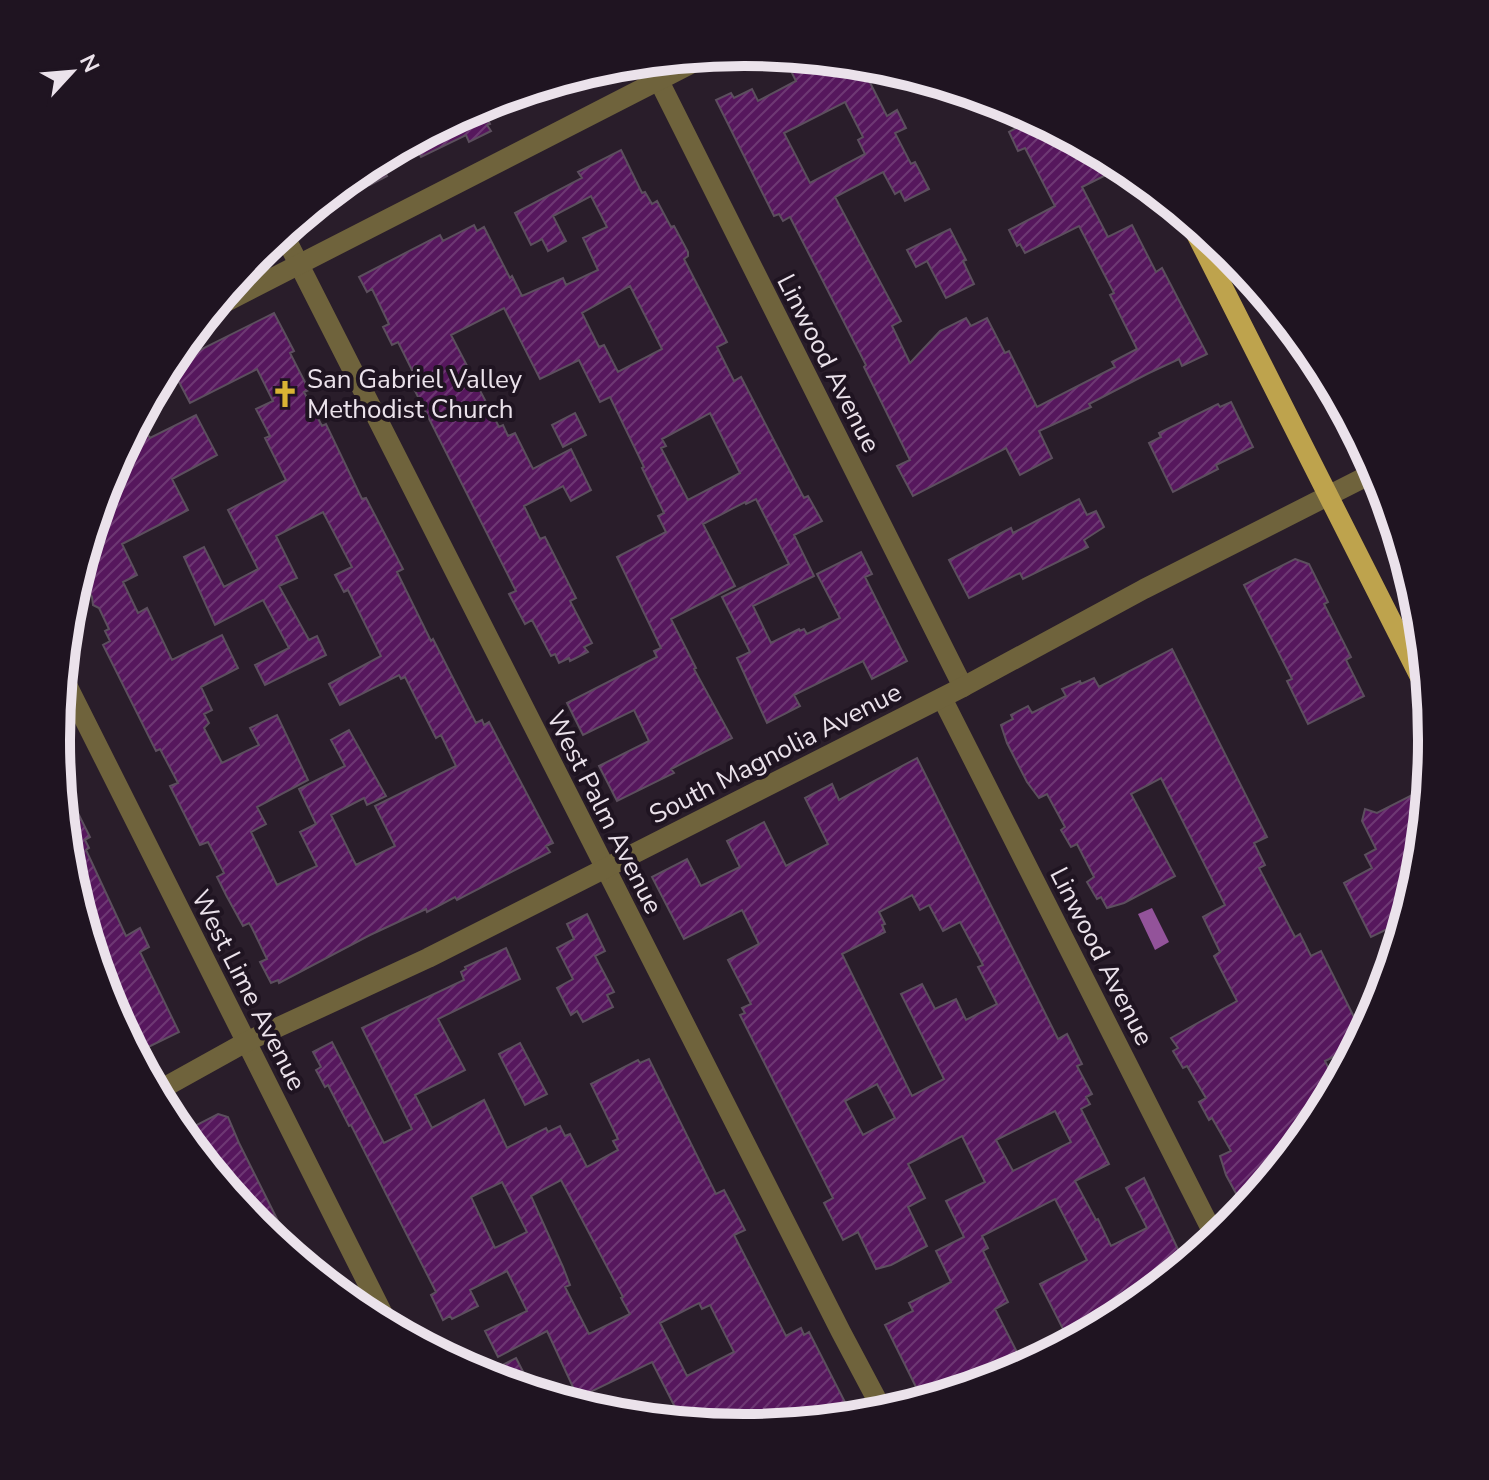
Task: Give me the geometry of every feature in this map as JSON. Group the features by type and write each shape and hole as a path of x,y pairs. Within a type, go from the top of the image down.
{"main road":[{"path":"1202,245 1414,666"}],"street":[{"name":"Linwood Avenue","path":"654,72 963,687"},
{"path":"240,294 646,74"},
{"name":"West Palm Avenue","path":"288,244 878,1401"},
{"name":"South Magnolia Avenue","path":"167,1086 246,1042 428,958 942,698 1144,589 1365,477"},
{"name":"West Lime Avenue","path":"72,695 379,1306"},
{"name":"Linwood Avenue","path":"942,698 1210,1227"}],"shaded area":[{"path":"1152,908 1169,942 1155,950 1138,914"}],"building":[{"path":"789,67 867,78 887,116 897,110 906,128 895,133 911,164 915,162 929,189 905,201 900,191 895,194 883,172 835,197 901,321 892,326 910,363 940,331 966,318 971,326 987,318 1005,353 1009,351 1037,407 1115,367 1112,362 1137,349 1110,295 1114,293 1079,226 1025,253 1020,244 1017,246 1009,230 1055,206 1025,148 1018,151 1009,132 1016,128 1013,122 1082,156 1109,174 1082,187 1108,237 1132,225 1156,272 1162,268 1207,354 1182,366 1179,359 1089,404 1091,407 1039,431 1052,458 1020,475 1006,448 913,496 897,466 910,460 864,367 866,365 790,217 783,221 779,214 774,216 716,100 731,93 734,98 752,89 758,101 796,81","holes":["845,102 863,137 858,140 865,154 810,183 784,133"]},
{"path":"487,117 491,131 469,142 466,135 421,157 418,151"},
{"path":"621,150 642,193 645,192 652,204 657,201 688,252 684,259 727,342 717,347 734,381 741,377 804,498 808,496 822,521 794,535 814,576 753,606 771,643 799,629 804,629 807,634 840,618 817,574 861,552 872,574 865,577 907,661 872,679 863,661 794,695 800,706 767,723 737,658 750,652 722,597 789,564 756,499 745,502 703,524 735,586 671,619 732,738 671,769 674,773 617,801 599,766 649,741 634,710 583,735 567,703 657,657 654,651 661,648 617,557 666,532 658,516 664,513 610,397 600,402 579,360 540,379 504,308 451,335 499,427 503,425 508,436 515,433 533,469 571,449 591,490 571,501 563,486 524,506 540,539 545,537 576,598 570,601 592,643 584,647 588,652 559,663 555,654 551,656 532,620 525,624 509,594 516,591 408,377 414,374 398,342 392,345 383,327 389,324 372,289 367,292 359,277 440,235 443,241 474,225 477,231 484,227 522,296 563,278 566,285 598,270 583,238 607,227 591,196 553,216 566,241 548,251 542,239 531,245 515,213 582,178 578,172","holes":["630,286 662,349 618,372 604,345 599,347 582,313","710,413 740,473 688,500 661,448 666,446 662,439"]},
{"path":"385,171 387,176 370,185 368,181"},
{"path":"950,229 974,284 946,298 927,261 916,267 907,250"},
{"path":"274,313 294,351 290,353 309,390 304,392 322,426 326,424 362,499 366,498 403,569 397,572 431,641 433,639 476,723 482,720 484,725 489,722 553,843 546,846 550,852 457,900 455,897 370,935 279,983 278,980 271,983 260,962 267,959 252,928 249,923 243,926 217,877 224,873 208,842 200,845 170,786 178,783 160,749 156,751 103,645 110,641 105,631 109,629 99,608 93,605 88,589 106,523 142,438 148,435 150,438 196,415 217,455 172,479 188,510 122,544 137,575 123,582 138,613 147,608 172,660 222,635 238,668 201,687 212,710 204,714 209,723 204,728 222,763 259,745 250,728 277,715 308,780 257,807 266,824 251,832 277,885 317,866 300,832 316,824 299,789 345,766 331,740 349,730 386,796 367,805 364,798 331,815 356,865 395,846 375,806 456,766 441,735 436,738 405,677 401,679 399,675 340,705 329,684 381,656 348,590 344,592 335,575 352,567 323,512 276,536 297,578 279,586 309,640 317,636 326,655 265,685 255,665 289,648 263,600 215,625 184,557 204,547 224,587 258,569 228,510 286,480 265,438 270,436 256,409 273,401 257,369 190,403 177,378 193,353"},
{"path":"1231,402 1253,447 1216,465 1218,469 1173,492 1149,443 1161,437 1159,433 1218,404 1220,407"},
{"path":"575,413 586,435 563,447 552,425"},
{"path":"1079,499 1087,515 1096,511 1104,527 1084,540 1088,547 1023,579 1020,573 969,598 949,560 1011,528 1013,533"},
{"path":"1295,559 1309,564 1328,602 1324,604 1351,657 1346,660 1364,696 1308,724 1287,681 1292,679 1244,585"},
{"path":"1172,649 1267,837 1254,843 1265,865 1259,868 1295,937 1300,934 1311,956 1321,951 1356,1022 1341,1053 1325,1061 1331,1072 1305,1114 1238,1198 1220,1156 1231,1151 1199,1102 1206,1098 1187,1066 1183,1068 1173,1051 1178,1048 1171,1038 1237,1001 1214,956 1220,952 1203,917 1225,905 1161,778 1131,794 1175,876 1124,903 1107,908 1101,897 1097,899 1087,882 1094,877 1077,844 1071,847 1061,830 1065,827 1047,794 1039,798 1027,782 1001,725 1013,719 1011,715 1028,706 1032,713 1066,696 1062,689 1080,681 1081,684 1094,678 1099,687"},
{"path":"917,758 1058,1039 1067,1034 1082,1064 1077,1066 1092,1094 1086,1097 1090,1104 1081,1109 1109,1164 1075,1181 1111,1246 1147,1228 1126,1188 1144,1178 1180,1254 1119,1300 1065,1333 1040,1284 1087,1260 1055,1199 982,1236 988,1248 983,1251 1008,1302 995,1309 1019,1355 918,1391 885,1325 913,1311 909,1303 951,1282 936,1251 964,1237 946,1201 985,1182 962,1136 908,1164 925,1198 908,1207 927,1246 891,1265 876,1269 858,1232 843,1240 824,1203 833,1198 740,1015 745,1013 742,1008 751,1004 728,960 759,944 742,910 684,939 652,877 687,859 701,886 740,867 727,841 764,822 786,866 828,844 805,798 832,784 839,800","holes":["912,895 920,910 929,905 943,931 960,922 983,965 978,967 997,1004 966,1020 956,999 935,1009 922,984 901,994 944,1079 912,1096 842,954 885,932 879,912","877,1084 895,1118 863,1135 845,1101","1055,1111 1071,1142 1013,1171 996,1140"]},
{"path":"1416,793 1406,871 1392,927 1371,937 1344,883 1372,868 1365,855 1376,849 1362,821 1365,809 1377,813"},
{"path":"74,805 90,837 85,840 89,848 86,850 126,936 140,928 149,947 140,952 179,1032 146,1048 140,1038 106,957 93,914 83,871"},
{"path":"587,914 605,951 595,956 614,992 607,995 613,1007 583,1022 577,1011 571,1015 557,988 573,979 557,948 574,939 567,924"},
{"path":"506,948 520,979 438,1019 465,1070 415,1095 432,1128 484,1100 507,1148 546,1128 548,1132 560,1126 565,1136 570,1134 587,1167 618,1150 613,1141 618,1139 591,1084 638,1060 640,1063 649,1059 716,1194 724,1190 745,1230 734,1235 786,1336 801,1328 804,1335 809,1332 847,1406 789,1413 677,1410 652,1362 585,1395 575,1392 547,1331 498,1357 485,1331 527,1311 507,1271 470,1290 478,1306 452,1319 450,1316 443,1320 431,1295 436,1292 351,1125 316,1070 321,1067 313,1052 332,1042 384,1143 412,1129 362,1028 464,980 461,972","holes":["561,1180 630,1314 589,1334 565,1287 570,1285 531,1196","502,1182 527,1232 495,1248 471,1197","699,1303 702,1309 710,1305 734,1352 687,1376 660,1323"]},
{"path":"520,1043 547,1094 525,1105 499,1054"},
{"path":"218,1114 228,1117 283,1231 238,1184 193,1127"},
{"path":"516,1358 526,1377 498,1367"}],"place":[{"name":"San Gabriel Valley Methodist Church","path":"285,394"}]}
